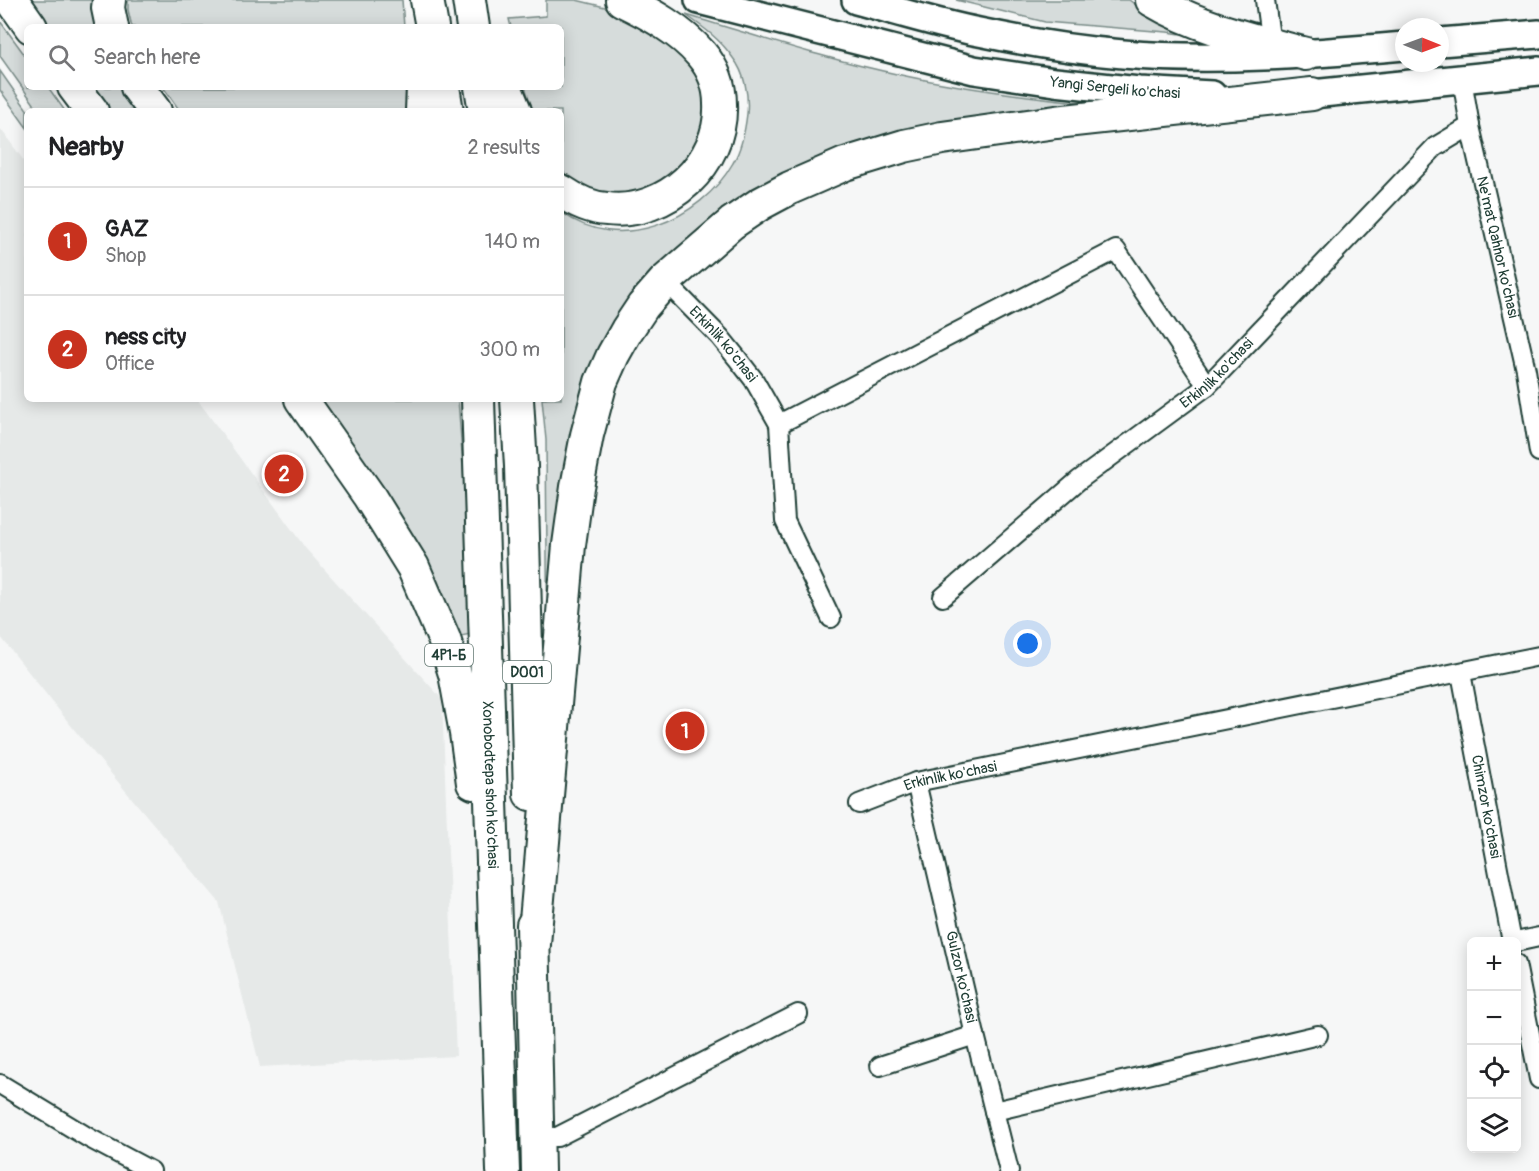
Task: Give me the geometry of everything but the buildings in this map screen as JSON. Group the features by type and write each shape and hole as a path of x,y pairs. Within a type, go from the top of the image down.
{"highway":[{"path":"12,0 29,24"},
{"path":"108,0 111,24"},
{"path":"426,24 428,0"},
{"path":"428,0 432,24"},
{"path":"564,193 581,202 606,209 619,210 644,205 674,192 691,179 707,158 716,138 721,118 720,96 714,75 702,55 670,27 622,0"},
{"path":"1152,0 1194,20 1271,50 1306,54"},
{"path":"76,90 90,108"},
{"path":"139,90 153,108"},
{"path":"422,108 423,90"},
{"path":"443,90 446,108"},
{"path":"482,90 484,108"},
{"path":"506,90 514,108"},
{"path":"534,944 569,545 587,435 601,382 613,355 643,306 665,281 732,223 760,204 829,170 868,156 942,138 999,129 1312,94"},
{"name":"4Р1-Б","path":"303,402 369,496 413,567 444,639 455,674 466,733 496,948"},
{"name":"Xonobodtepa shoh ko'chasi","path":"478,402 503,1171"},
{"name":"D001","path":"517,402 521,466 534,944 538,1171"}],"main road":[{"name":"Yangi Sergeli ko'chasi","path":"699,0 974,70 1139,91 1224,96 1312,94 1539,71"},
{"path":"856,0 978,32 1058,46 1124,54 1195,57 1271,50"},
{"path":"1449,41 1539,34"},
{"path":"1306,54 1395,47"}],"street":[{"path":"1265,0 1271,50"},
{"name":"Ne'mat Qahhor ko'chasi","path":"1462,79 1470,126 1533,369 1539,452"},
{"name":"Erkinlik ko'chasi","path":"944,597 1079,480 1207,386 1436,147 1470,126"},
{"path":"779,424 1116,250 1207,386"},
{"name":"Erkinlik ko'chasi","path":"665,281 720,337 737,358 754,380 779,424 785,521 831,618"},
{"name":"Erkinlik ko'chasi","path":"859,804 916,782 1539,656"},
{"name":"Chimzor ko'chasi","path":"1461,673 1513,937"},
{"name":"Gulzor ko'chasi","path":"916,782 1009,1171"},
{"path":"1521,941 1539,937"},
{"path":"1521,989 1539,1079"},
{"path":"537,1137 558,1137 798,1014"},
{"path":"880,1066 975,1035"},
{"path":"994,1111 1318,1035"},
{"path":"0,1084 89,1138 151,1171"}],"shaded area":[{"path":"25,0 93,0 96,24 42,24"},
{"path":"128,0 402,0 404,24 131,24"},
{"path":"546,0 576,0 613,9 667,38 707,83 705,144 659,192 596,195 573,183 564,172 564,108 532,108 526,90 564,90 564,24 510,24 509,19 546,16"},
{"path":"956,0 1129,0 1140,8 1215,39 1167,32 1045,22"},
{"path":"686,15 820,55 901,75 998,92 1096,104 964,120 887,135 622,312 548,671 546,440 542,402 564,402 564,214 584,225 608,231 632,231 656,225 679,215 719,184 733,163 743,139 747,114 747,92 737,64 723,45"},
{"path":"0,21 24,54 24,90 0,56"},
{"path":"0,71 26,108 24,108 24,124 0,90"},
{"path":"24,90 50,90 63,108 37,108"},
{"path":"90,90 124,90 134,108 103,108"},
{"path":"165,90 408,90 410,108 178,108"},
{"path":"0,128 24,161 24,402 199,402 306,549 442,699 456,1056 260,1067 219,902 77,733 0,636"},
{"path":"318,402 458,402 475,633 457,637 427,560 393,505"}],"place":[{"name":"ness city","path":"284,474"},
{"name":"GAZ","path":"685,731"}]}
